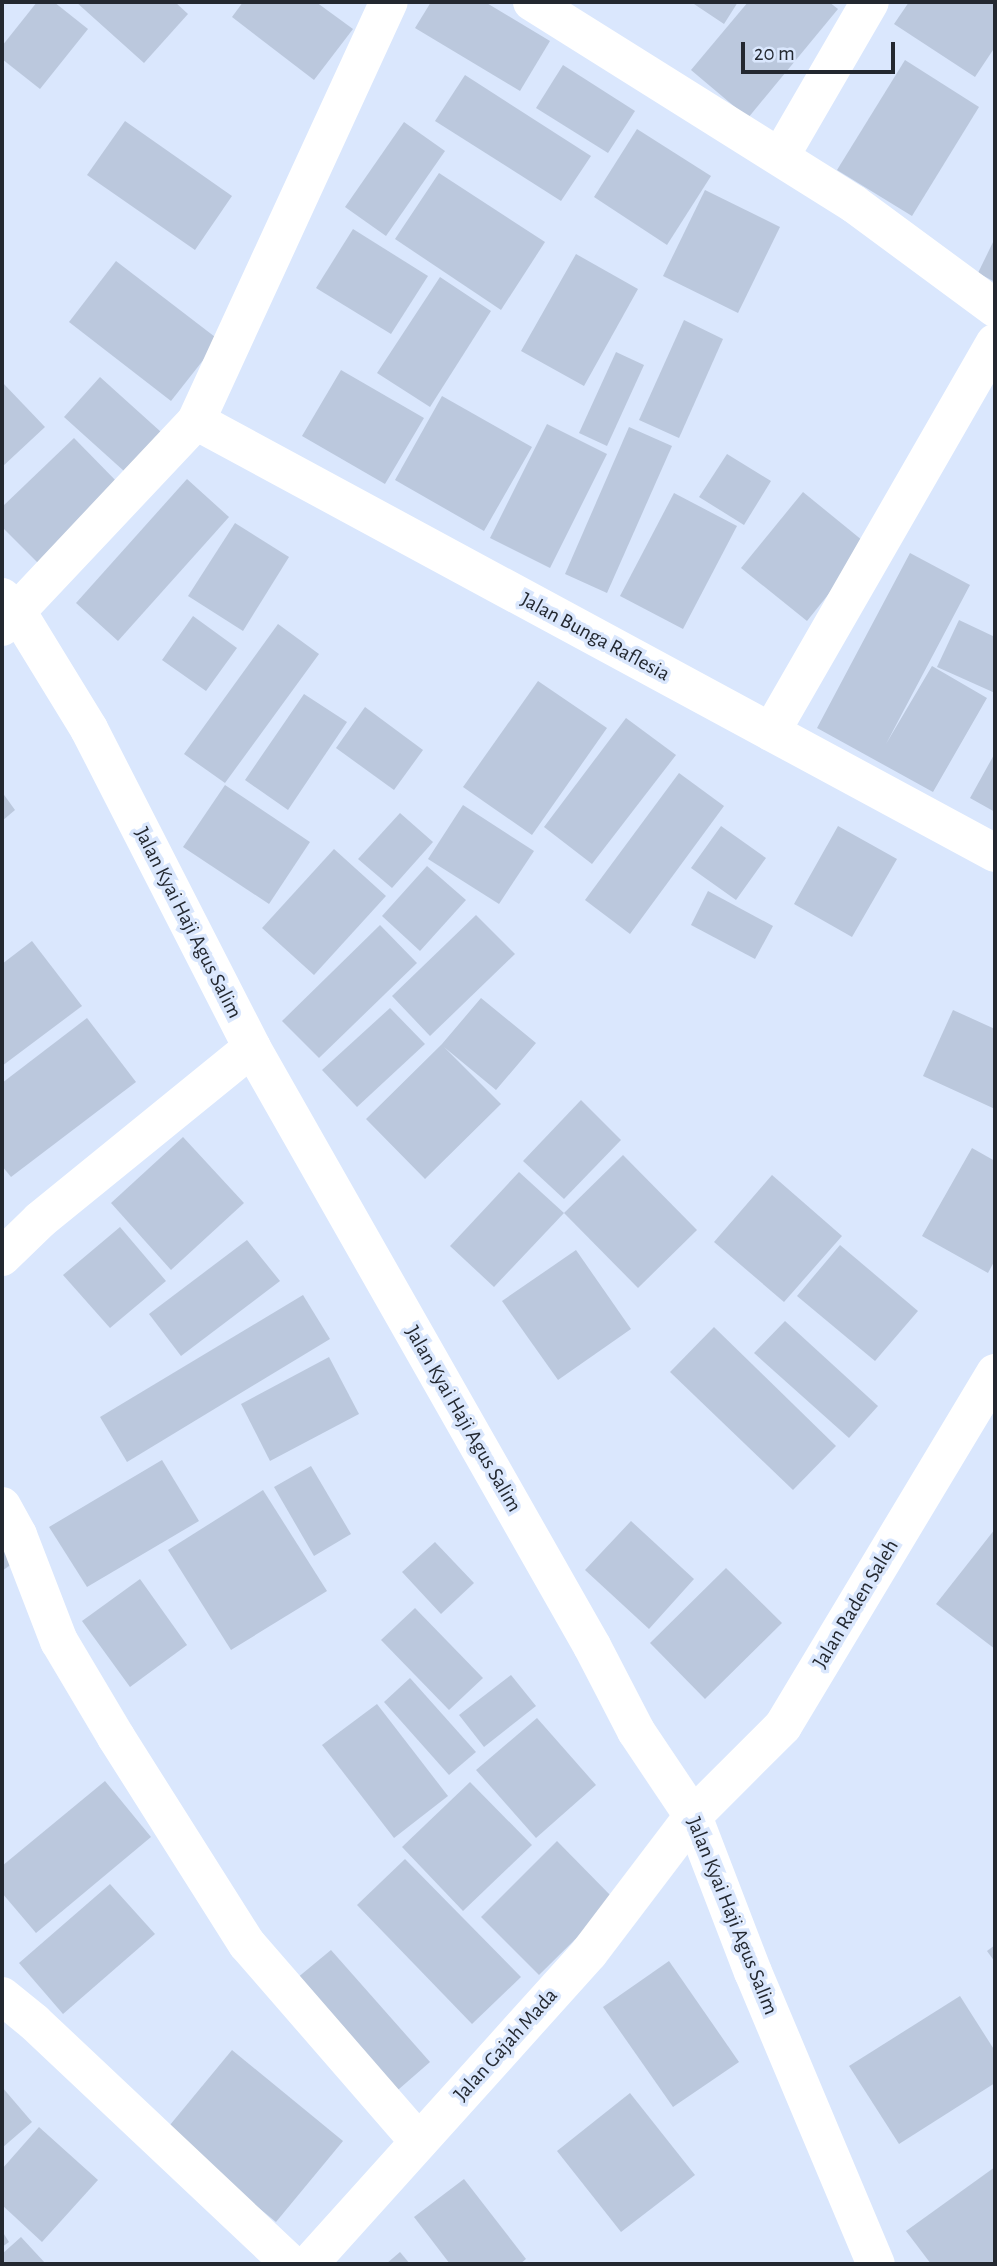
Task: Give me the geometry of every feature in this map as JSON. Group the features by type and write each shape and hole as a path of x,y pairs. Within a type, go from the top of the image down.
{"street":[{"path":"7,612 196,421 389,2"},
{"path":"532,2 854,204 995,308"},
{"path":"780,157 870,2"},
{"path":"771,732 995,343"},
{"name":"Jalan Bunga Raflesia","path":"196,421 995,853"},
{"name":"Jalan Kyai Haji Agus Salim","path":"7,612 89,729 252,1048 592,1646 636,1731 693,1816 753,1972 876,2264"},
{"path":"2,1257 40,1220 252,1048"},
{"name":"Jalan Raden Saleh","path":"693,1816 783,1726 995,1373"},
{"path":"2,1506 18,1535 59,1641 116,1737 247,1944 418,2142"},
{"name":"Jalan Gajah Mada","path":"309,2264 589,1953 693,1816"},
{"path":"2,1996 34,2022 291,2264"}],"building":[{"path":"37,2 54,2 88,29 40,89 2,59 2,46"},
{"path":"76,2 175,2 188,14 144,63"},
{"path":"243,2 316,2 353,29 314,80 232,17"},
{"path":"431,2 485,2 550,41 520,91 415,28"},
{"path":"691,2 738,2 724,24"},
{"path":"748,2 829,2 838,9 748,118 691,70"},
{"path":"909,2 995,2 995,47 975,77 894,24"},
{"path":"905,60 979,107 912,216 837,170"},
{"path":"563,65 635,111 608,153 536,108"},
{"path":"465,75 591,156 561,201 435,121"},
{"path":"125,121 232,196 195,250 87,175"},
{"path":"404,122 445,151 386,236 345,207"},
{"path":"637,129 711,176 667,245 594,197"},
{"path":"439,173 545,242 501,310 395,239"},
{"path":"705,190 780,227 738,313 663,276"},
{"path":"353,229 428,276 391,334 316,288"},
{"path":"995,238 995,282 978,273"},
{"path":"576,254 638,289 584,386 521,351"},
{"path":"116,261 219,340 171,401 69,322"},
{"path":"440,277 491,311 430,407 377,373"},
{"path":"684,320 723,339 679,438 639,420"},
{"path":"616,352 644,365 607,446 579,433"},
{"path":"341,370 424,418 385,484 302,436"},
{"path":"100,377 161,432 125,472 64,417"},
{"path":"2,382 45,427 2,467"},
{"path":"442,396 532,447 484,531 395,480"},
{"path":"547,424 607,454 550,568 490,538"},
{"path":"629,427 672,446 607,593 565,574"},
{"path":"74,438 123,488 41,566 2,527 2,507"},
{"path":"727,454 771,481 744,525 699,497"},
{"path":"187,479 229,517 118,641 76,603"},
{"path":"803,492 868,545 807,621 741,568"},
{"path":"674,493 737,526 683,629 620,596"},
{"path":"235,523 289,557 243,631 188,596"},
{"path":"910,553 970,585 886,744 932,666 987,698 933,792 817,728"},
{"path":"193,616 237,648 206,691 162,660"},
{"path":"959,620 995,637 995,693 937,667"},
{"path":"278,624 319,654 225,783 184,754"},
{"path":"538,681 607,728 532,835 463,787"},
{"path":"304,694 347,722 288,810 245,780"},
{"path":"365,707 423,750 394,790 336,748"},
{"path":"626,718 676,755 592,864 544,827"},
{"path":"995,753 995,812 970,798"},
{"path":"679,773 724,806 630,934 585,900"},
{"path":"225,785 310,842 269,904 183,847"},
{"path":"2,792 15,810 2,821"},
{"path":"463,805 534,851 499,904 428,859"},
{"path":"400,813 433,842 392,888 358,859"},
{"path":"721,826 766,858 736,900 691,868"},
{"path":"838,826 897,859 852,937 794,904"},
{"path":"334,849 386,896 314,975 262,928"},
{"path":"427,866 466,900 420,951 382,916"},
{"path":"708,891 773,926 755,959 691,925"},
{"path":"476,915 515,954 430,1036 392,996"},
{"path":"380,925 417,963 319,1058 282,1021"},
{"path":"32,941 82,1006 2,1066 2,964"},
{"path":"481,998 536,1043 496,1090 444,1047 501,1104 425,1179 366,1119 442,1044"},
{"path":"390,1008 425,1044 357,1107 322,1070"},
{"path":"953,1010 995,1029 995,1109 923,1076"},
{"path":"87,1018 136,1082 11,1177 2,1166 2,1083"},
{"path":"581,1100 621,1140 564,1199 523,1161"},
{"path":"183,1137 244,1203 171,1270 111,1203"},
{"path":"972,1148 995,1161 995,1260 988,1273 922,1236"},
{"path":"623,1155 697,1230 638,1288 564,1213"},
{"path":"519,1172 564,1213 494,1287 450,1246"},
{"path":"772,1175 842,1236 784,1302 714,1242"},
{"path":"120,1227 166,1281 110,1328 63,1275"},
{"path":"247,1240 280,1281 181,1356 149,1314"},
{"path":"840,1245 918,1311 875,1361 797,1296"},
{"path":"576,1250 631,1329 558,1380 502,1301"},
{"path":"303,1295 330,1339 127,1462 100,1417"},
{"path":"785,1321 878,1406 849,1438 754,1353"},
{"path":"714,1327 836,1446 793,1490 670,1372"},
{"path":"329,1357 359,1414 270,1461 241,1404"},
{"path":"162,1460 199,1521 87,1587 49,1527"},
{"path":"311,1466 351,1534 314,1556 274,1487"},
{"path":"263,1490 327,1591 231,1650 168,1550"},
{"path":"631,1521 694,1579 649,1629 585,1570"},
{"path":"995,1529 995,1649 936,1604"},
{"path":"2,1530 20,1558 2,1571"},
{"path":"435,1542 474,1583 441,1614 402,1572"},
{"path":"726,1568 782,1623 705,1699 650,1643"},
{"path":"140,1579 187,1645 130,1687 82,1621"},
{"path":"415,1608 483,1678 449,1710 381,1640"},
{"path":"511,1675 536,1706 484,1747 459,1715"},
{"path":"410,1678 476,1752 449,1775 384,1702"},
{"path":"377,1704 448,1796 394,1838 322,1745"},
{"path":"537,1718 596,1785 536,1838 476,1770"},
{"path":"105,1781 151,1837 36,1933 2,1893 2,1866"},
{"path":"470,1782 532,1845 463,1911 402,1847"},
{"path":"557,1841 615,1900 539,1975 481,1917"},
{"path":"405,1859 521,1977 472,2024 357,1905"},
{"path":"110,1884 155,1934 63,2014 19,1963"},
{"path":"995,1945 995,1962 987,1951"},
{"path":"331,1950 430,2062 391,2096 291,1983"},
{"path":"669,1961 739,2062 673,2107 603,2007"},
{"path":"960,1996 995,2051 995,2083 899,2144 849,2066"},
{"path":"232,2050 343,2141 276,2222 165,2131"},
{"path":"2,2087 32,2122 2,2148"},
{"path":"630,2093 695,2175 621,2232 557,2151"},
{"path":"39,2127 98,2180 42,2242 2,2205 2,2169"},
{"path":"995,2167 995,2264 931,2264 906,2231"},
{"path":"464,2179 526,2259 520,2264 450,2264 414,2217"},
{"path":"2,2231 9,2242 2,2247"},
{"path":"21,2237 46,2264 2,2264 2,2254"},
{"path":"400,2252 410,2264 386,2264"}]}
